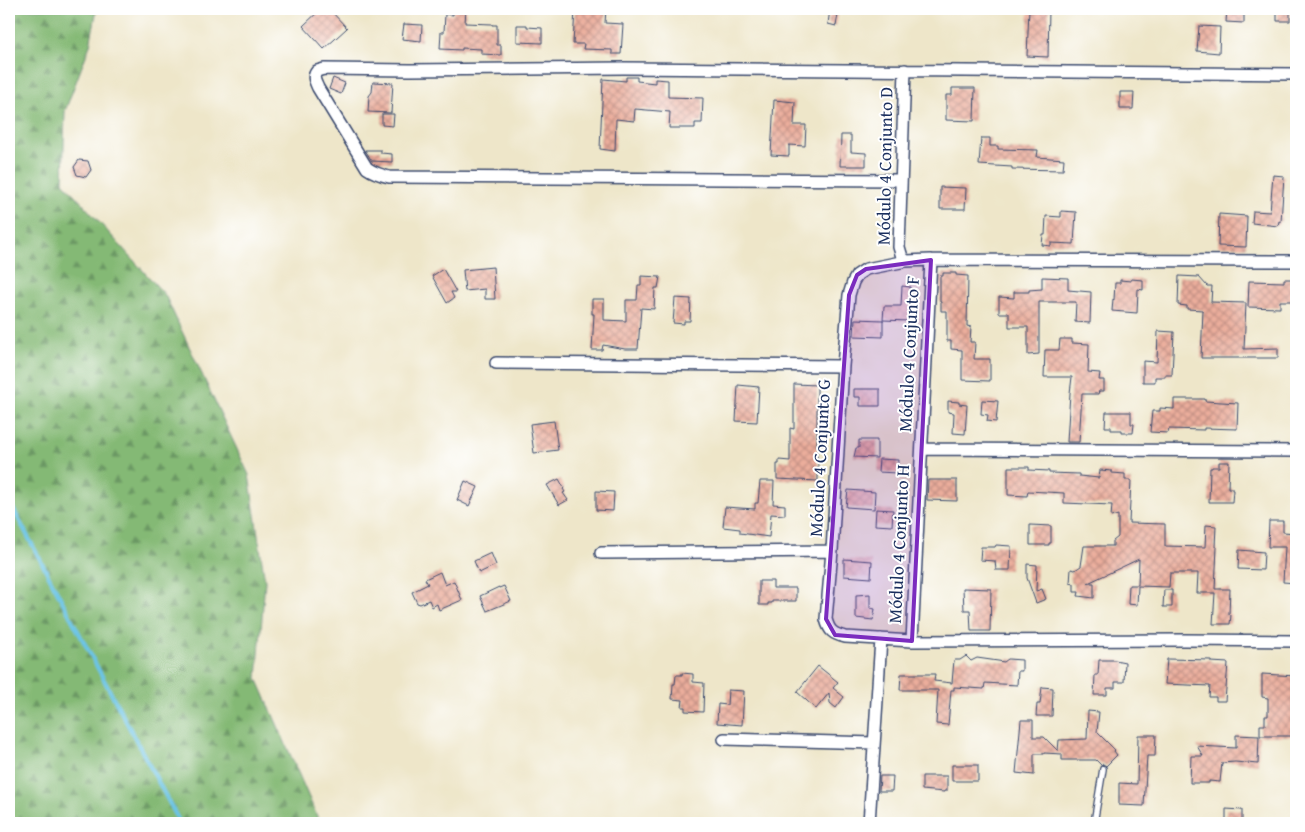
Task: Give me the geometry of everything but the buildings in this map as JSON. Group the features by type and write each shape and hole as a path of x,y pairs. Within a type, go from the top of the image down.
{"street":[{"path":"901,180 389,177 380,175 367,168 314,80 319,69 324,68 410,70 624,68 1296,74"},
{"name":"Módulo 4 Conjunto D","path":"905,70 899,247 900,254 906,261"},
{"name":"Módulo 4 Conjunto F","path":"922,449 931,260"},
{"path":"906,261 1296,261"},
{"name":"Módulo 4 Conjunto G","path":"881,639 835,635 831,632 826,619 849,294 853,282 862,271 906,261"},
{"path":"496,363 843,366"},
{"path":"922,449 1296,451"},
{"name":"Módulo 4 Conjunto H","path":"912,641 922,449"},
{"path":"601,553 832,551"},
{"path":"869,823 881,639 912,641 1194,640 1296,642"},
{"path":"724,739 874,743"}],"lane":[{"path":"1094,823 1103,769"}],"highlighted area":[{"path":"931,260 922,449 912,641 835,635 826,619 849,295 857,275 866,269"}],"green space":[{"path":"9,9 97,9 90,45 65,111 63,182 165,295 249,475 265,581 257,678 320,823 9,823"}],"waterway":[{"path":"9,501 180,823"}]}
